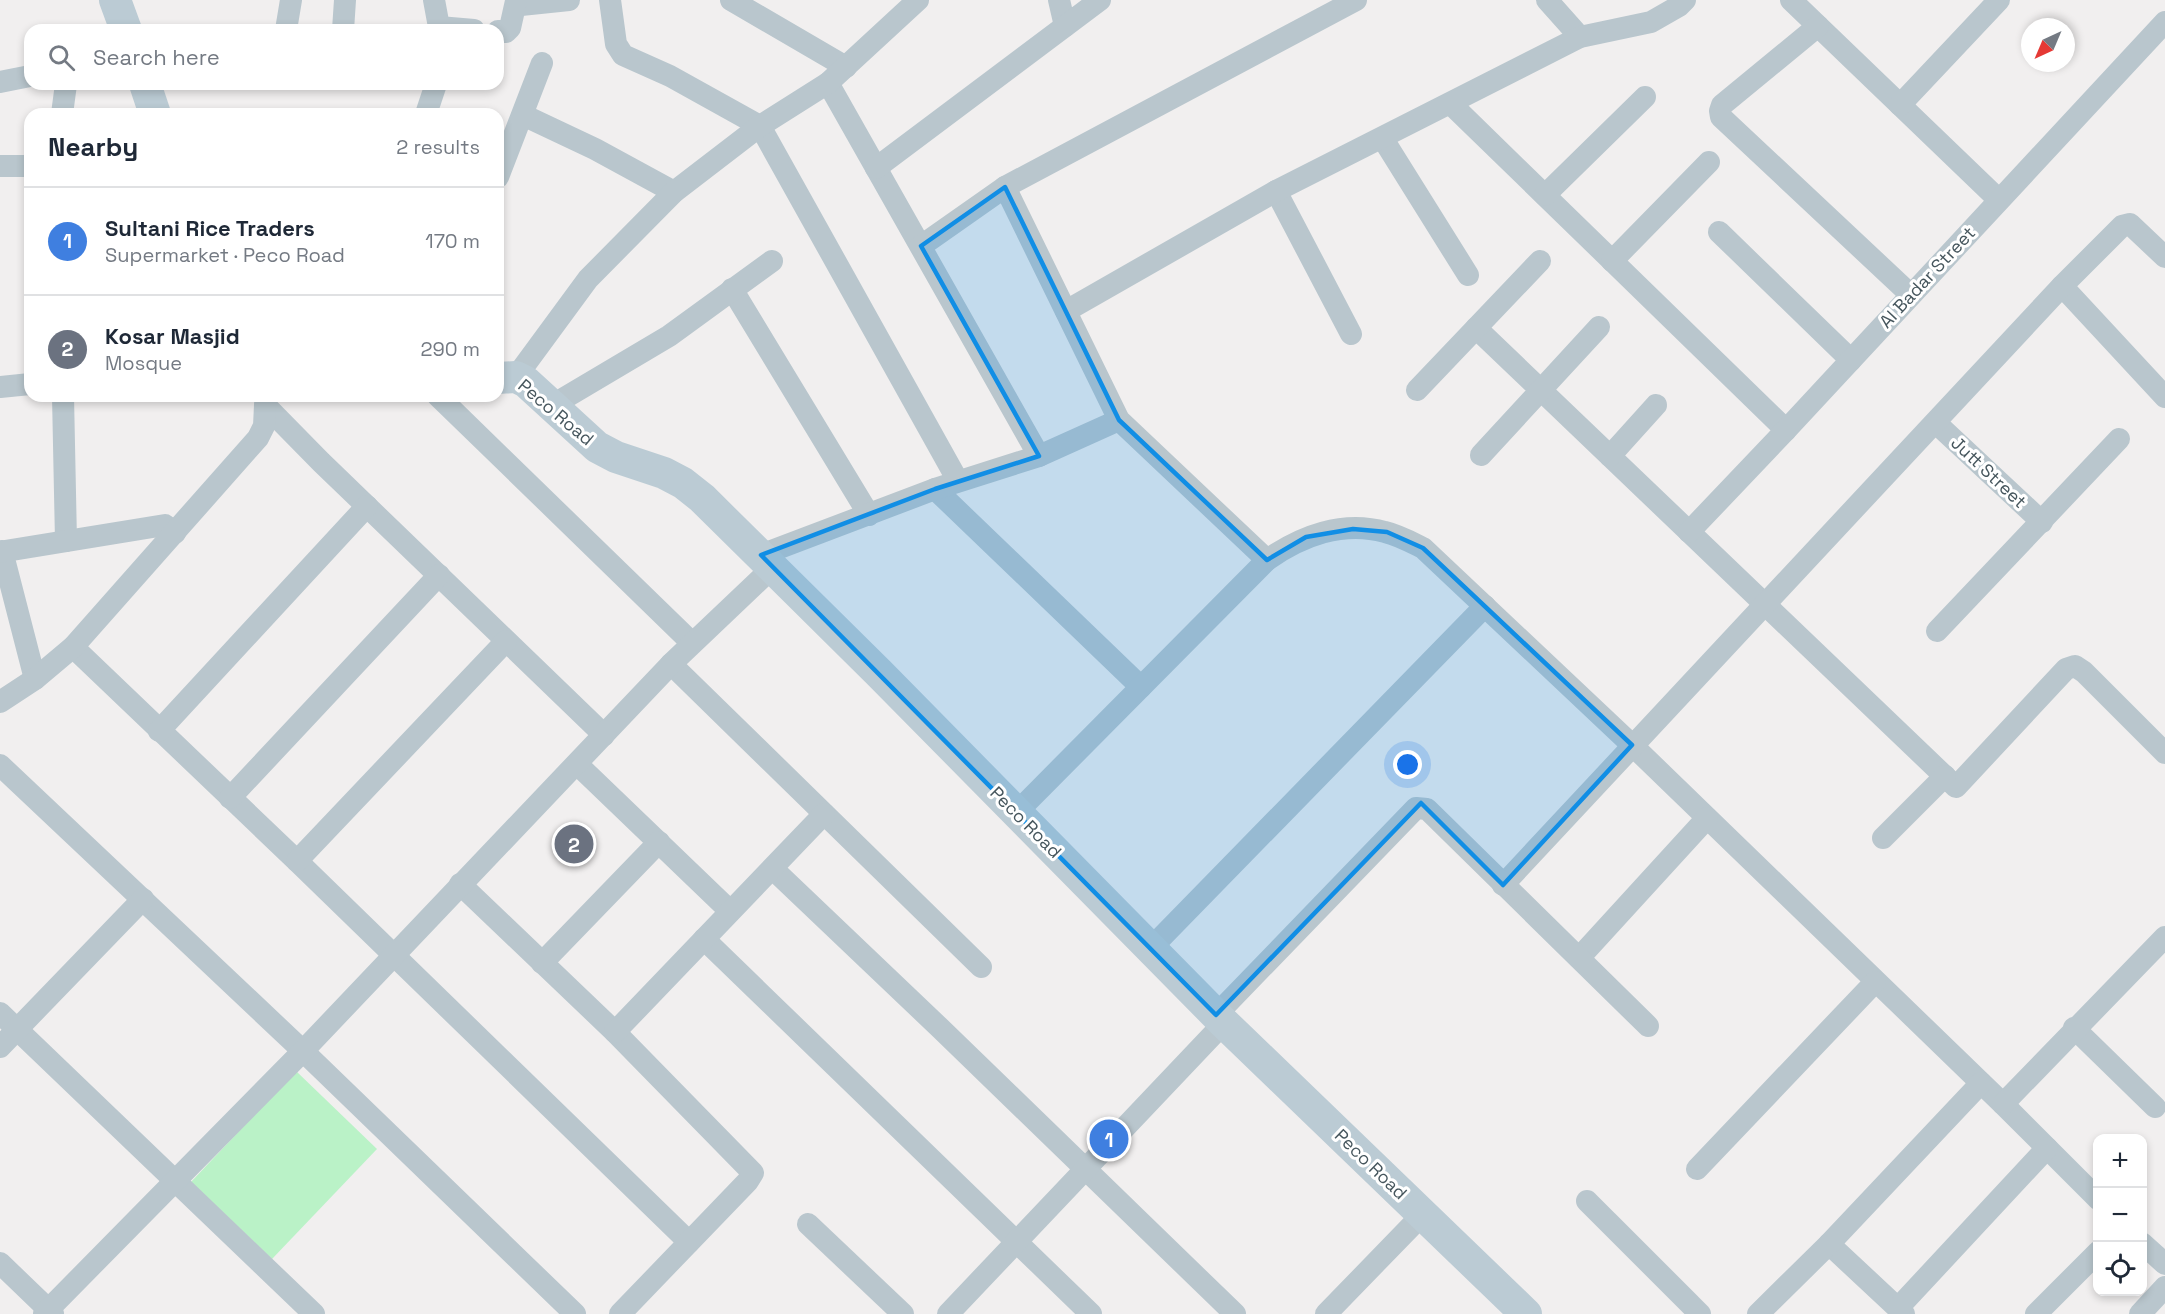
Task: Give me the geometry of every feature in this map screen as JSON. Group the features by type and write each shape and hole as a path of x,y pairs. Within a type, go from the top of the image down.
{"street":[{"path":"115,0 124,24"},
{"path":"287,24 291,0"},
{"path":"343,24 345,0"},
{"path":"434,0 438,24"},
{"path":"504,32 510,28 516,0 524,4 569,0"},
{"path":"610,0 616,44 623,55 670,76 760,126 958,481"},
{"path":"730,0 846,67"},
{"path":"507,377 588,279 674,192 760,126 828,83 918,0"},
{"path":"1059,0 1065,26"},
{"path":"876,168 1100,0"},
{"path":"921,246 1005,187 1356,0"},
{"path":"1547,0 1580,37"},
{"path":"1066,311 1276,191 1383,139 1580,37 1651,22 1685,0"},
{"path":"1791,0 1999,200"},
{"path":"1900,105 1999,0"},
{"name":"Al Badar Street","path":"1689,532 2165,22"},
{"path":"1818,26 1722,105 1721,117 1911,295"},
{"path":"504,162 542,63"},
{"path":"0,82 24,77"},
{"path":"828,83 1040,456"},
{"path":"63,108 65,90"},
{"path":"147,90 153,108"},
{"path":"428,108 434,90"},
{"path":"1545,195 1645,97"},
{"path":"1451,104 1786,430"},
{"path":"523,116 595,149 674,192"},
{"path":"1383,139 1468,275"},
{"path":"1612,261 1709,162"},
{"path":"0,166 24,166"},
{"path":"1005,187 1119,420 1267,560"},
{"path":"1276,191 1351,334"},
{"path":"1503,885 2062,286 2122,226 2130,224 2165,257"},
{"path":"1719,232 1851,360"},
{"path":"551,405 669,336 772,261"},
{"path":"1417,390 1540,261"},
{"path":"2062,286 2165,397"},
{"path":"732,289 869,515"},
{"path":"1481,455 1599,327"},
{"path":"1476,328 1956,787 2066,669 2075,666 2165,753"},
{"name":"Peco Road","path":"507,377 526,382 597,447 616,457 664,473 683,483 702,498 1017,812 1220,1019 1526,1314"},
{"path":"0,387 24,385"},
{"path":"63,402 66,541"},
{"path":"0,702 35,680 73,647 174,533 258,438 264,426 266,402"},
{"path":"269,402 367,506 604,735"},
{"path":"444,402 692,644"},
{"path":"1610,456 1656,405"},
{"path":"0,1263 49,1313 692,644 767,561 869,515 934,489 1040,456 1119,420"},
{"name":"Jutt Street","path":"1936,423 2042,522"},
{"path":"1937,631 2119,439"},
{"path":"934,489 1141,687"},
{"path":"159,731 367,506"},
{"path":"35,680 1,551 165,525 174,533"},
{"path":"1017,812 1267,560 1306,537 1328,531 1372,529 1387,532 1423,548 1485,606 2003,1104 2093,1195"},
{"path":"230,798 439,575"},
{"path":"1151,948 1485,606"},
{"path":"297,861 506,641"},
{"path":"73,647 689,1242"},
{"path":"671,664 981,967"},
{"path":"577,764 730,911"},
{"path":"0,765 303,1051 575,1314"},
{"path":"1883,838 1945,776"},
{"path":"948,1314 1416,808 1427,809 1648,1026"},
{"path":"615,1032 730,911 773,870 824,814"},
{"path":"1579,958 1707,818"},
{"path":"542,963 659,842"},
{"path":"773,870 1235,1314"},
{"path":"460,884 615,1032 753,1173 748,1181 620,1314"},
{"path":"0,1047 143,899"},
{"path":"2003,1104 2074,1028 2165,937"},
{"path":"704,939 1091,1314"},
{"path":"1697,1169 1875,982"},
{"path":"0,1012 314,1314"},
{"path":"2074,1028 2155,1107"},
{"path":"1758,1314 1829,1244 1981,1083"},
{"path":"1829,1244 1901,1311 2047,1148"},
{"path":"1587,1202 1700,1314"},
{"path":"1326,1314 1423,1214"},
{"path":"808,1224 903,1314"},
{"path":"2147,1248 2165,1264"},
{"path":"2036,1314 2093,1256"},
{"path":"2140,1314 2165,1287"}],"highlighted area":[{"path":"1005,187 1119,420 1267,560 1306,537 1353,529 1387,532 1423,548 1632,745 1503,885 1421,803 1216,1015 761,555 935,489 1039,456 921,246"}],"green space":[{"path":"296,1071 377,1149 272,1259 191,1182"}],"place":[{"name":"Kosar Masjid","path":"574,844"},
{"name":"Sultani Rice Traders","path":"1109,1139"}]}
